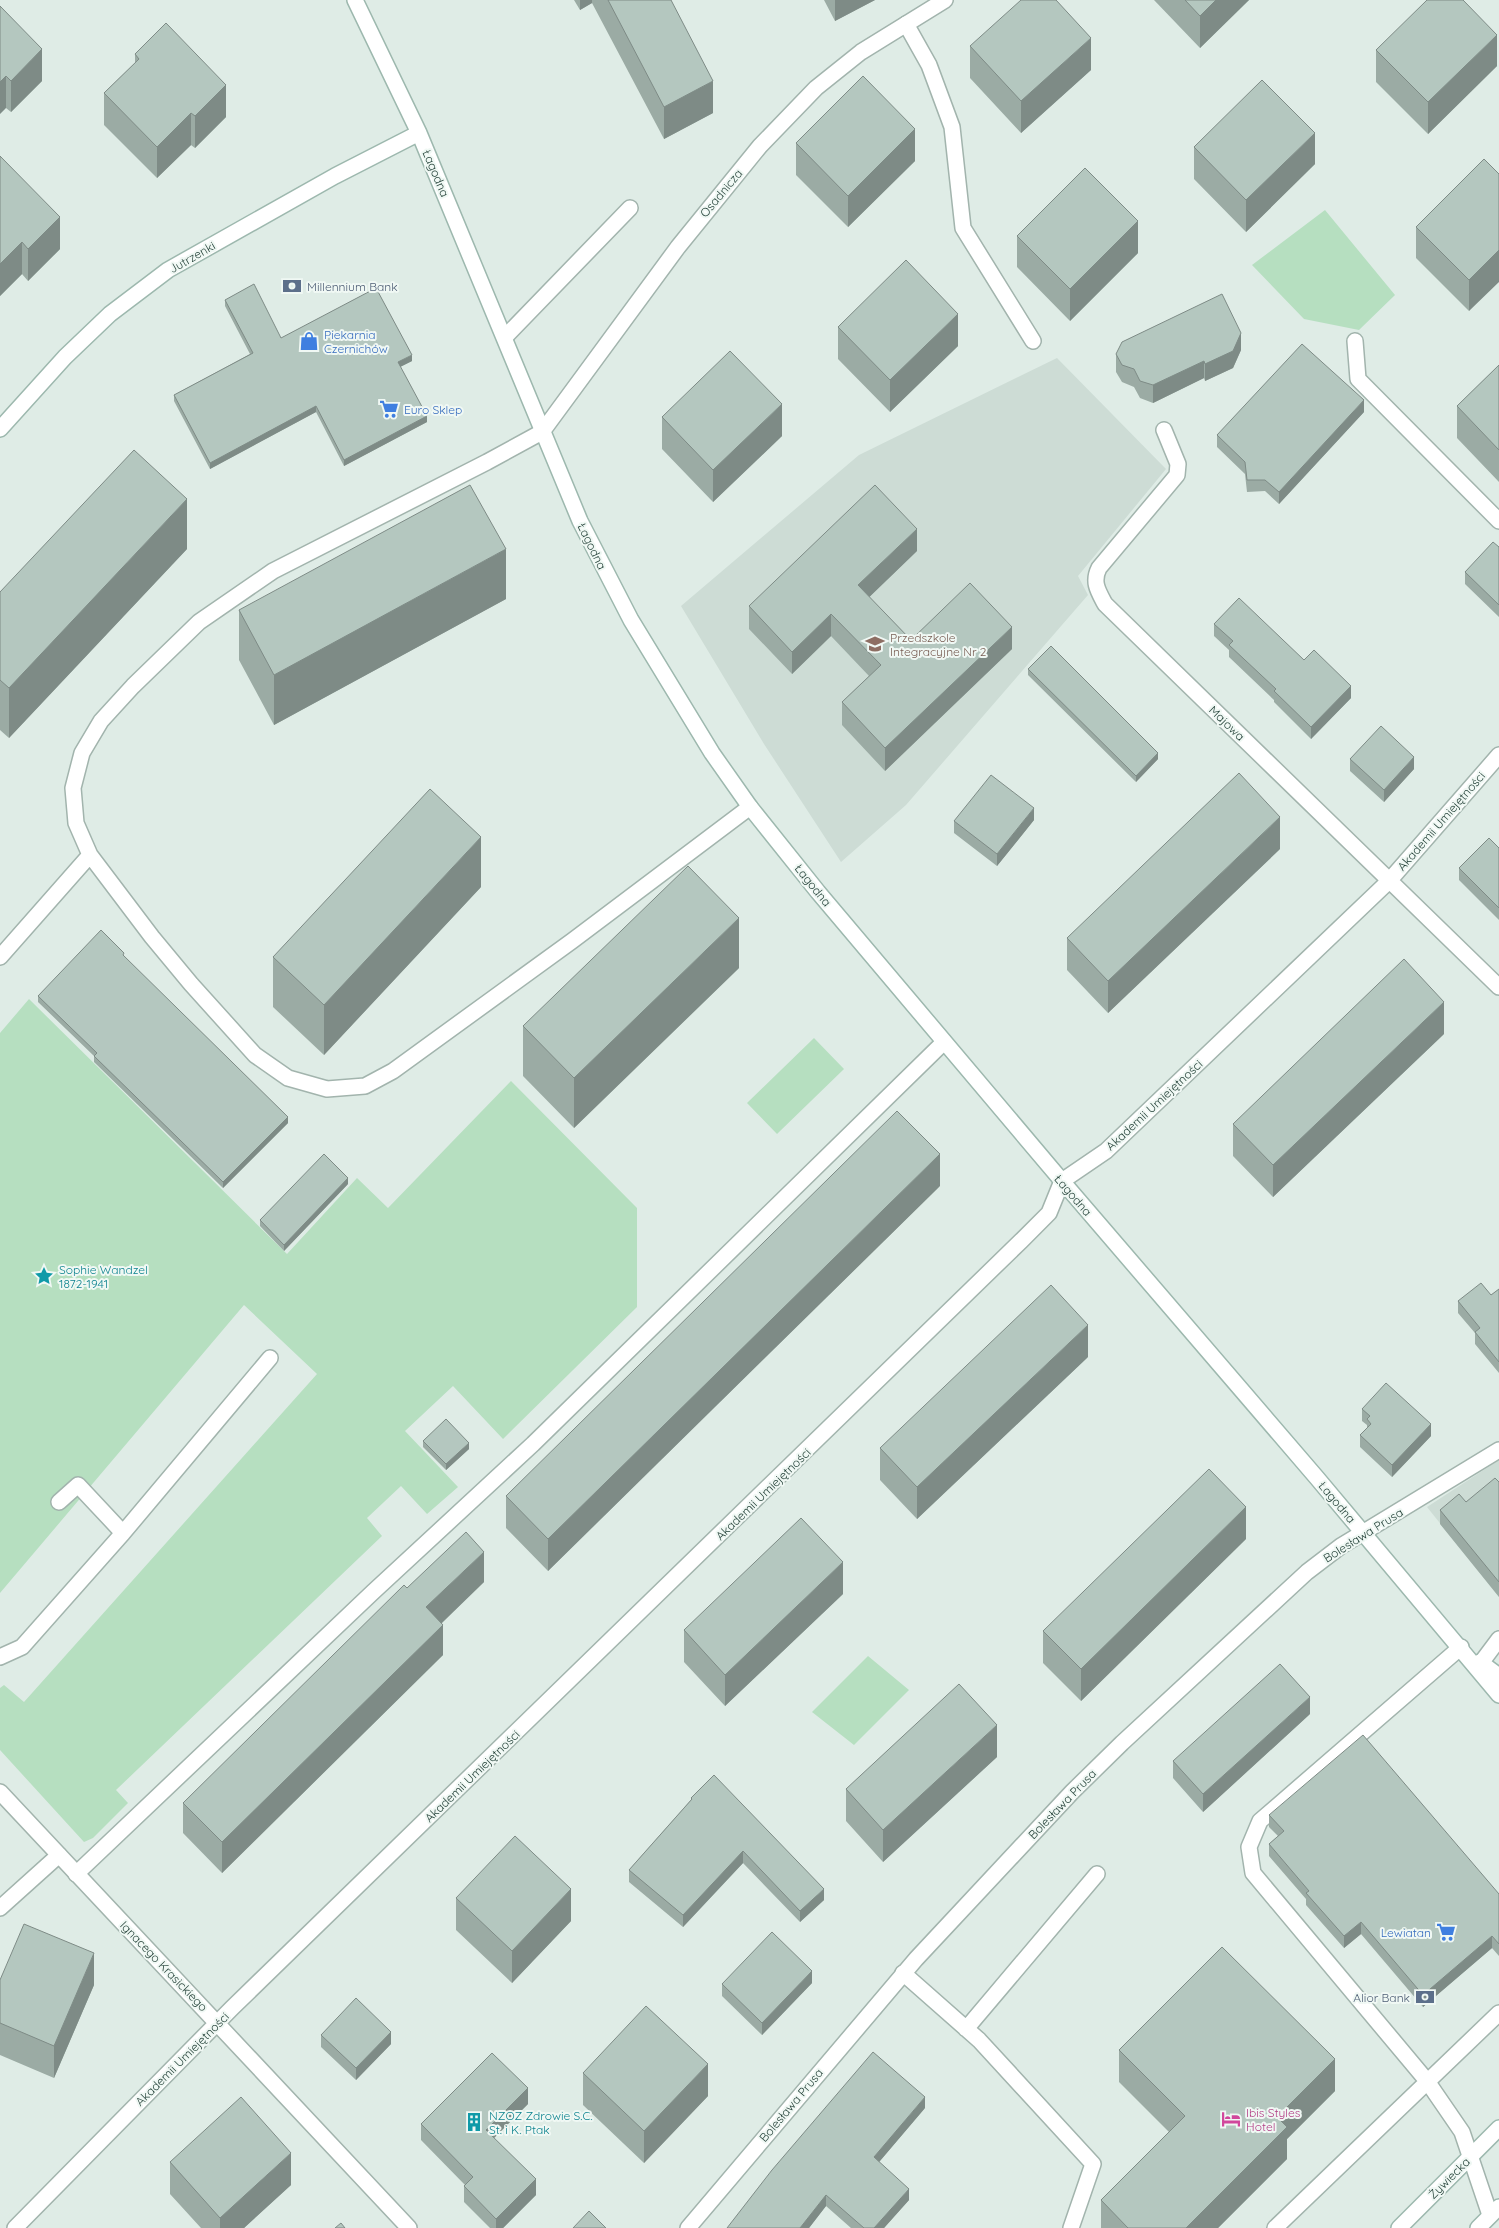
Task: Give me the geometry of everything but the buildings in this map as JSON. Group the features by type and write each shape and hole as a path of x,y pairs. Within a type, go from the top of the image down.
{"street":[{"name":"Łagodna","path":"355,0 419,133 580,520 630,620 702,738 750,807 823,898 1499,1695"},
{"name":"Osadnicza","path":"542,432 678,247 760,146 816,88 861,52 945,0"},
{"path":"906,24 930,65 952,127 963,228 1033,341"},
{"name":"Jutrzenki","path":"0,429 65,357 110,314 168,270 335,176 419,133"},
{"path":"505,337 630,208"},
{"path":"1355,341 1358,379 1499,522"},
{"name":"Majowa","path":"1164,430 1178,464 1176,475 1099,568 1094,577 1097,590 1105,604 1499,988"},
{"path":"542,432 273,571 199,622 132,686 101,721 82,753 73,788 76,823 90,854 152,937 191,984 255,1054 288,1078 328,1089 365,1086 393,1071 572,941 750,807"},
{"name":"Akademii Umiejętności","path":"15,2228 218,2022 1014,1248 1049,1212 1062,1181 1106,1151 1389,881 1499,755"},
{"path":"0,957 90,854"},
{"path":"76,1874 373,1592 533,1444 944,1042"},
{"path":"0,1657 22,1647 123,1533 270,1358"},
{"name":"Bolesława Prusa","path":"688,2228 904,1973 1072,1792 1122,1743 1307,1572 1341,1546 1499,1450"},
{"path":"59,1502 78,1485 123,1533"},
{"path":"1481,1663 1499,1639"},
{"name":"Łagodna","path":"1461,1648 1499,1676"},
{"path":"1461,1648 1260,1821 1248,1848 1253,1873 1427,2081 1462,2132 1470,2156 1495,2211 1478,2228"},
{"name":"Ignacego Krasickiego","path":"0,1792 218,2022 409,2228"},
{"path":"0,1908 58,1855"},
{"path":"966,2029 1097,1874"},
{"path":"904,1973 966,2029 1093,2164 1071,2228"},
{"path":"1275,2228 1499,2013"},
{"name":"Żywiecka","path":"1399,2228 1499,2128"}],"shaded area":[{"name":"Przedszkole Integracyjne Nr 2","path":"1057,358 1166,469 1078,576 1088,595 906,805 841,862 764,744 681,606 859,455"},
{"path":"1499,1460 1499,1597 1427,1507"}],"green space":[{"path":"1325,210 1395,295 1359,330 1304,319 1252,265"},
{"path":"29,999 287,1254 357,1178 388,1208 511,1081 637,1208 637,1307 503,1439 453,1386 405,1431 458,1487 427,1514 401,1486 367,1518 382,1536 116,1790 128,1803 93,1838 84,1842 0,1750 0,1688 4,1685 24,1702 317,1374 244,1305 0,1593 0,1033"},
{"path":"814,1038 844,1069 777,1134 747,1103"},
{"path":"868,1656 909,1690 854,1745 812,1712"}],"place":[{"name":"Millennium Bank","path":"292,286"},
{"name":"Piekarnia Czernichów","path":"309,341"},
{"name":"Euro Sklep","path":"389,409"},
{"name":"Przedszkole Integracyjne Nr 2","path":"875,644"},
{"name":"Sophie Wandzel 1872-1941","path":"44,1276"},
{"name":"Lewiatan","path":"1446,1932"},
{"name":"Alior Bank","path":"1425,1997"},
{"name":"Ibis Styles Hotel","path":"1231,2119"},
{"name":"NZOZ Zdrowie S.C. St. i K. Ptak","path":"474,2122"}]}
